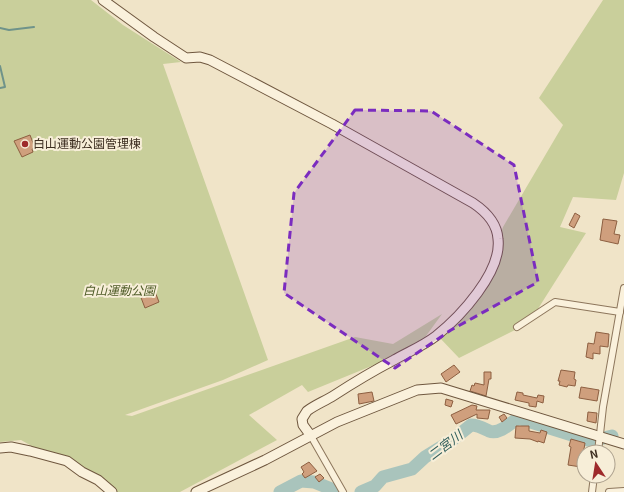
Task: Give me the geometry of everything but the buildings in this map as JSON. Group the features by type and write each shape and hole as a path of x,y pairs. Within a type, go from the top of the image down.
{"street":[{"path":"103,0 148,33 186,58 200,57 210,60 332,124 473,203 485,211 493,224 498,238 498,251 492,268 480,289 464,311 422,345 383,365 307,411 302,419 342,492"},
{"path":"599,444 603,407 622,310 624,288"},
{"path":"517,327 555,302 622,310"},
{"path":"196,492 265,460 337,422 417,390 441,388 624,444"},
{"path":"0,448 24,450 67,461 82,472 98,480 112,492"},
{"path":"609,492 624,491"}],"highlighted area":[{"path":"355,110 431,111 514,165 538,282 451,330 395,368 284,293 294,193"}],"green space":[{"name":"白山運動公園","path":"0,0 91,0 123,25 181,62 163,64 268,360 223,380 125,415 132,416 355,337 393,344 442,314 418,347 308,392 302,385 249,415 277,440 180,492 114,492 21,440 0,442"},
{"path":"603,0 624,0 624,173 616,200 573,197 560,227 586,233 529,323 459,358 439,337 484,285 503,227 563,125 539,98"}],"waterway":[{"path":"0,28 9,30 34,27"},
{"path":"0,66 5,87 0,88"},
{"name":"二宮川","path":"361,492 375,486 383,477 412,469 425,457 451,441 471,425 493,432 505,428 518,418 591,441 612,436"},
{"name":"二宮川","path":"280,492 301,481 314,482 339,492"}],"place":[{"name":"白山運動公園管理棟","path":"25,144"}]}
